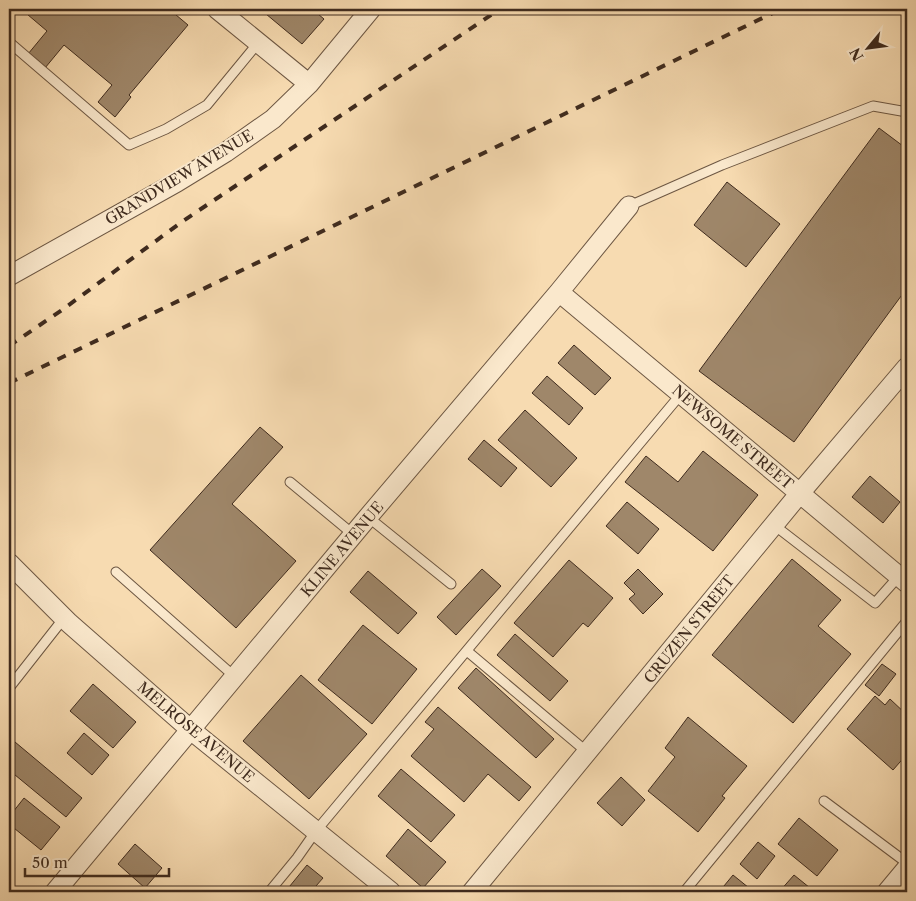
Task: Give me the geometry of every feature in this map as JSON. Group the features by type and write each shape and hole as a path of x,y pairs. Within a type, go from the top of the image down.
{"street":[{"path":"217,9 308,84"},
{"name":"GRANDVIEW AVENUE","path":"9,276 177,182 226,152 273,119 308,84 370,9"},
{"name":"KLINE AVENUE","path":"55,892 368,517 559,292 629,206"},
{"name":"NEWSOME STREET","path":"559,292 903,579"},
{"name":"CRUZEN STREET","path":"472,892 800,493 907,367"},
{"name":"MELROSE AVENUE","path":"9,563 64,618 191,730 389,892"},
{"path":"887,892 907,868"}],"lane":[{"path":"9,42 129,145 166,129 207,105 258,43"},
{"path":"629,206 722,165 873,106 907,112"},
{"path":"269,892 316,831 680,394"},
{"path":"290,482 354,535"},
{"path":"368,517 451,584"},
{"path":"774,525 875,603 903,579"},
{"path":"116,572 235,677"},
{"path":"9,688 64,618"},
{"path":"684,892 907,621"},
{"path":"467,651 587,752"},
{"path":"824,801 907,863"}],"building":[{"path":"21,9 169,9 188,25 129,95 131,97 115,117 98,102 112,85 64,45 45,68 28,54 47,31"},
{"path":"260,9 312,9 324,19 302,44"},
{"path":"879,128 907,149 907,288 794,442 699,371"},
{"path":"727,182 780,224 746,267 694,225"},
{"path":"574,345 611,378 595,395 558,363"},
{"path":"547,376 583,408 569,425 532,393"},
{"path":"525,410 577,458 551,487 498,440"},
{"path":"260,427 283,447 232,504 296,561 236,628 150,550"},
{"path":"484,440 517,468 501,487 468,459"},
{"path":"703,451 758,495 713,551 625,482 646,456 678,482"},
{"path":"870,476 900,502 883,523 852,497"},
{"path":"627,502 659,529 638,554 606,526"},
{"path":"792,559 841,600 818,626 851,654 793,723 712,655"},
{"path":"569,560 613,598 588,627 583,623 553,657 514,623"},
{"path":"482,569 501,586 456,635 437,617"},
{"path":"638,569 663,594 643,614 629,599 635,594 624,583"},
{"path":"368,571 417,613 398,634 350,592"},
{"path":"363,625 417,669 372,724 318,680"},
{"path":"515,634 568,681 550,701 497,655"},
{"path":"882,664 896,674 879,696 865,685"},
{"path":"476,668 554,739 536,758 458,688"},
{"path":"301,675 367,734 309,799 243,741"},
{"path":"93,684 136,722 113,748 70,711"},
{"path":"875,696 885,705 890,699 907,715 904,720 907,723 907,754 893,770 847,729"},
{"path":"438,707 531,787 519,801 488,774 464,802 411,756 434,729 425,722"},
{"path":"688,717 747,766 722,796 725,798 698,832 648,791 675,757 665,748"},
{"path":"84,733 109,755 92,775 67,753"},
{"path":"15,742 82,798 66,817 9,770 9,749"},
{"path":"401,769 455,815 431,842 378,796"},
{"path":"621,777 645,800 622,826 597,803"},
{"path":"24,798 60,827 41,850 9,824 9,817"},
{"path":"799,818 838,850 817,876 778,844"},
{"path":"408,829 446,862 423,888 386,856"},
{"path":"758,842 775,856 757,879 740,864"},
{"path":"135,844 162,868 145,888 118,864"},
{"path":"307,865 323,878 316,886 323,892 285,892"},
{"path":"733,875 754,892 719,892"},
{"path":"794,875 815,892 779,892"}],"railway":[{"path":"9,346 62,310 183,221 500,9"},
{"path":"9,383 781,9"}]}
